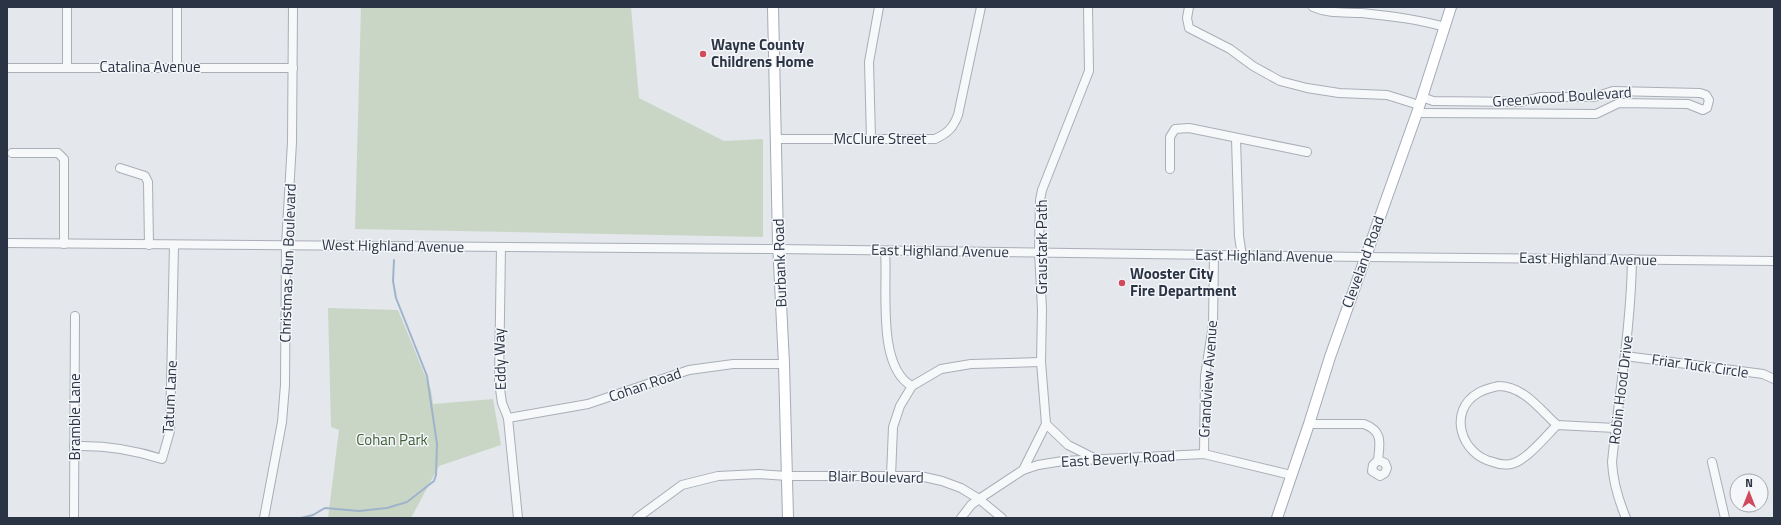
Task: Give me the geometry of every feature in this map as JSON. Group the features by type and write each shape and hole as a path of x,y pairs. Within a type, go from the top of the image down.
{"main road":[{"name":"Burbank Road","path":"772,7 778,249 784,364 788,518"},
{"name":"Cleveland Road","path":"1277,518 1330,357 1419,105 1451,7"}],"street":[{"path":"67,7 67,67"},
{"path":"176,7 176,68"},
{"name":"Christmas Run Boulevard","path":"264,518 282,422 285,385 286,245 292,142 293,7"},
{"path":"871,139 869,62 879,7"},
{"name":"McClure Street","path":"776,139 935,139 946,134 953,127 961,104 981,7"},
{"name":"Graustark Path","path":"1046,424 1041,362 1042,309 1038,252 1040,200 1042,190 1089,71 1088,7"},
{"path":"1189,7 1187,18 1189,28 1230,49 1253,66 1280,81 1307,88 1340,93 1387,95 1419,105"},
{"path":"1313,7 1327,11 1398,17 1445,27"},
{"name":"Catalina Avenue","path":"7,68 293,68"},
{"name":"Greenwood Boulevard","path":"1613,91 1700,93 1706,95 1709,100 1707,108 1703,110 1692,105 1665,103 1619,103 1596,114 1482,113 1419,105 1433,101 1521,102 1540,97 1594,97 1613,91"},
{"path":"1601,95 1606,109"},
{"path":"1481,102 1482,113"},
{"path":"1170,169 1170,137 1175,129 1189,128 1236,139 1307,152"},
{"path":"1236,139 1242,256"},
{"path":"12,153 58,153 64,159 64,244"},
{"path":"120,168 145,176 148,182 149,245"},
{"name":"West Highland Avenue","path":"7,243 778,249"},
{"name":"Tatum Lane","path":"74,446 89,445 126,448 162,459 170,430 174,245"},
{"name":"Eddy Way","path":"501,248 499,382 502,403 508,418 518,518"},
{"name":"East Highland Avenue","path":"778,249 1242,256 1774,261"},
{"path":"885,251 888,345 900,375 903,380 912,386"},
{"name":"Grandview Avenue","path":"1204,454 1205,376 1213,325 1214,255"},
{"name":"Robin Hood Drive","path":"1626,518 1617,496 1612,462 1625,356 1631,295 1632,259"},
{"name":"Bramble Lane","path":"74,518 75,316"},
{"name":"Friar Tuck Circle","path":"1625,356 1762,374 1774,379"},
{"path":"891,476 893,427 900,406 912,386 941,369 971,364 1041,362"},
{"name":"Cohan Road","path":"508,418 588,404 689,370 733,364 784,364"},
{"path":"1557,425 1522,459 1511,464 1499,464 1483,460 1471,450 1463,438 1461,424 1462,413 1468,402 1477,393 1487,388 1505,386 1515,388 1529,398 1557,425 1616,428"},
{"path":"1023,470 1046,424 1068,445 1098,460"},
{"path":"1309,424 1364,424 1372,427 1378,434 1380,446 1378,460"},
{"name":"East Beverly Road","path":"961,518 971,505 1023,470 1038,465 1057,462 1204,454 1291,475"},
{"path":"1712,462 1725,518"},
{"name":"Blair Boulevard","path":"637,518 682,485 718,476 752,474 787,476 920,476 961,488 979,499 1002,518"}],"green space":[{"path":"361,7 631,7 639,98 724,141 763,139 763,237 355,229"},
{"name":"Cohan Park","path":"328,308 398,310 431,390 433,404 493,399 501,445 439,466 411,518 328,518 339,430 331,427"}],"waterway":[{"path":"301,518 313,515 325,508 359,511 387,508 407,502 434,481 436,475 437,444 427,376 396,298 393,281 394,260"}],"place":[{"name":"Wayne County Childrens Home","path":"703,54"},
{"name":"Wooster City Fire Department","path":"1122,283"}]}
